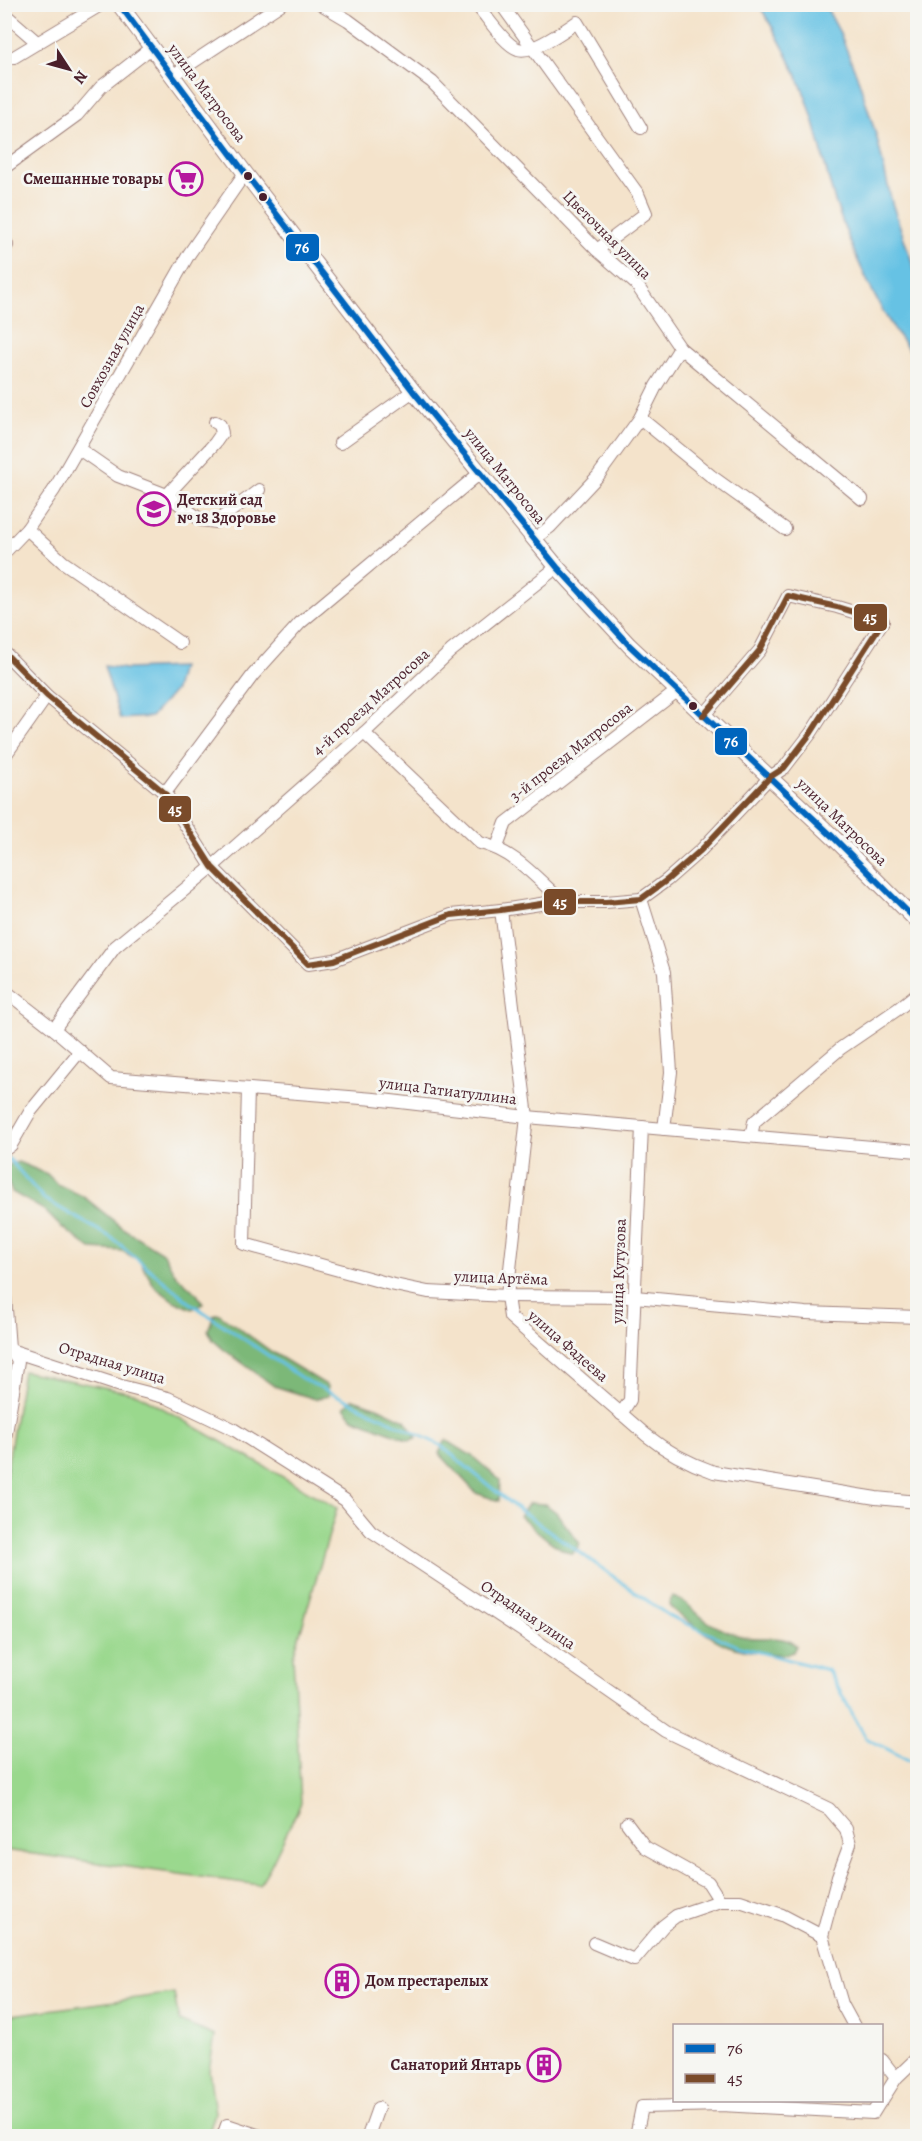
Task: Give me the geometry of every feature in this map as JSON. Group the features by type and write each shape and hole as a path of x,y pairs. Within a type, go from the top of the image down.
{"main road":[{"name":"улица Матросова","path":"118,4 413,391 557,567 629,645 770,777 918,922"}],"street":[{"path":"4,58 14,57 102,4"},
{"path":"172,76 281,4"},
{"name":"Цветочная улица","path":"321,4 348,20 432,82 597,250 636,284 680,348 862,499"},
{"path":"474,4 510,44 519,50 531,49 577,22 641,128"},
{"path":"501,4 531,49 638,194 646,213 597,250"},
{"path":"4,17 8,17 38,42"},
{"path":"4,168 77,115 102,87 151,48"},
{"name":"Совхозная улица","path":"4,553 27,529 54,490 189,254 245,173"},
{"path":"4,238 7,245 4,248"},
{"path":"534,539 550,527 598,476 640,418 656,386 680,348"},
{"path":"340,443 413,391"},
{"path":"640,418 711,476 785,529"},
{"path":"167,495 215,444 222,433 220,426 215,422"},
{"path":"79,449 118,476 167,495 201,520 216,522 259,490"},
{"path":"165,793 253,675 300,623 480,473"},
{"path":"27,529 63,562 180,643"},
{"name":"4-й проезд Матросова","path":"54,1029 115,946 212,867 364,733 451,651 557,567"},
{"path":"4,652 46,696 165,793 212,867 308,964 334,960 451,915 553,902 641,899 701,850 770,777 784,768 812,733 883,621 837,607 788,596 760,650 703,716"},
{"name":"3-й проезд Матросова","path":"497,847 506,823 677,691"},
{"path":"4,757 46,696"},
{"path":"364,733 480,843 497,847 527,868 552,893 553,902"},
{"path":"641,899 664,972 671,1072 664,1129"},
{"name":"улица Фадеева","path":"501,910 527,1117 507,1296 510,1317 666,1451 691,1464 714,1472 876,1498 918,1502"},
{"name":"улица Гатиатуллина","path":"4,990 111,1078 398,1101 527,1117 918,1150"},
{"path":"751,1136 754,1122 842,1048 918,993"},
{"path":"4,1150 10,1145 30,1112 80,1051"},
{"name":"улица Артёма","path":"248,1089 244,1244 390,1284 428,1292 507,1296 635,1297 806,1313 918,1317"},
{"name":"улица Кутузова","path":"621,1414 630,1400 642,1127"},
{"path":"4,1283 7,1348 18,1361 4,1445"},
{"name":"Отрадная улица","path":"7,1348 121,1386 168,1398 233,1429 345,1500 371,1531 524,1632 666,1731 828,1809 846,1829 850,1844 838,1876 822,1936"},
{"path":"627,1823 645,1847 708,1882 720,1901"},
{"path":"594,1943 634,1960 663,1926 676,1916 720,1901 740,1901 782,1915 822,1936 842,2004 853,2024"},
{"path":"883,2097 896,2078 918,2057"},
{"path":"883,2061 896,2078"},
{"path":"636,2136 642,2107 721,2105 873,2113 880,2102"},
{"path":"368,2136 378,2108"},
{"path":"225,2131 260,2136"}],"green space":[{"path":"18,1162 47,1174 57,1184 84,1197 124,1229 164,1254 175,1274 197,1294 203,1304 192,1309 174,1301 155,1287 139,1260 122,1251 91,1249 59,1225 44,1210 12,1192 5,1176 5,1166"},
{"path":"218,1313 272,1352 328,1386 329,1396 315,1399 274,1386 223,1349 213,1340 208,1330 214,1315"},
{"path":"23,1371 138,1394 337,1508 293,1657 301,1803 259,1885 5,1850 4,1487"},
{"path":"353,1399 405,1420 417,1438 409,1440 353,1418 344,1407"},
{"path":"446,1440 472,1456 500,1480 499,1501 476,1493 439,1453"},
{"path":"529,1503 545,1504 556,1512 580,1544 572,1554 551,1542 520,1516"},
{"path":"672,1597 685,1603 710,1623 729,1632 744,1637 783,1639 796,1646 793,1652 779,1654 727,1646 675,1611 669,1605"},
{"path":"174,1993 179,2021 215,2036 209,2070 215,2113 208,2136 5,2136 5,2016"}],"water":[{"path":"759,5 825,5 840,33 859,81 877,138 892,203 917,277 917,359 891,325 859,263 835,201 805,95 784,48"},
{"path":"104,666 126,669 181,667 175,690 151,717 120,719"}],"waterway":[{"path":"9,1159 44,1199 112,1238 189,1302 303,1379 440,1445 510,1503 669,1616 740,1647 828,1670 866,1738 918,1765"}],"transit line":[{"name":"76","path":"119,4 245,173 413,391 557,567 629,645 833,837 918,922"},
{"name":"45","path":"4,652 47,696 165,793 212,867 308,964 334,960 451,915 553,902 606,902 641,899 701,850 770,777 784,768 811,733 883,621 837,607 788,596 760,650 703,716"}],"place":[{"name":"Смешанные товары","path":"186,179"},
{"name":"Детский сад № 18 Здоровье","path":"154,509"},
{"name":"Дом престарелых","path":"342,1981"},
{"name":"Санаторий Янтарь","path":"544,2065"}]}
